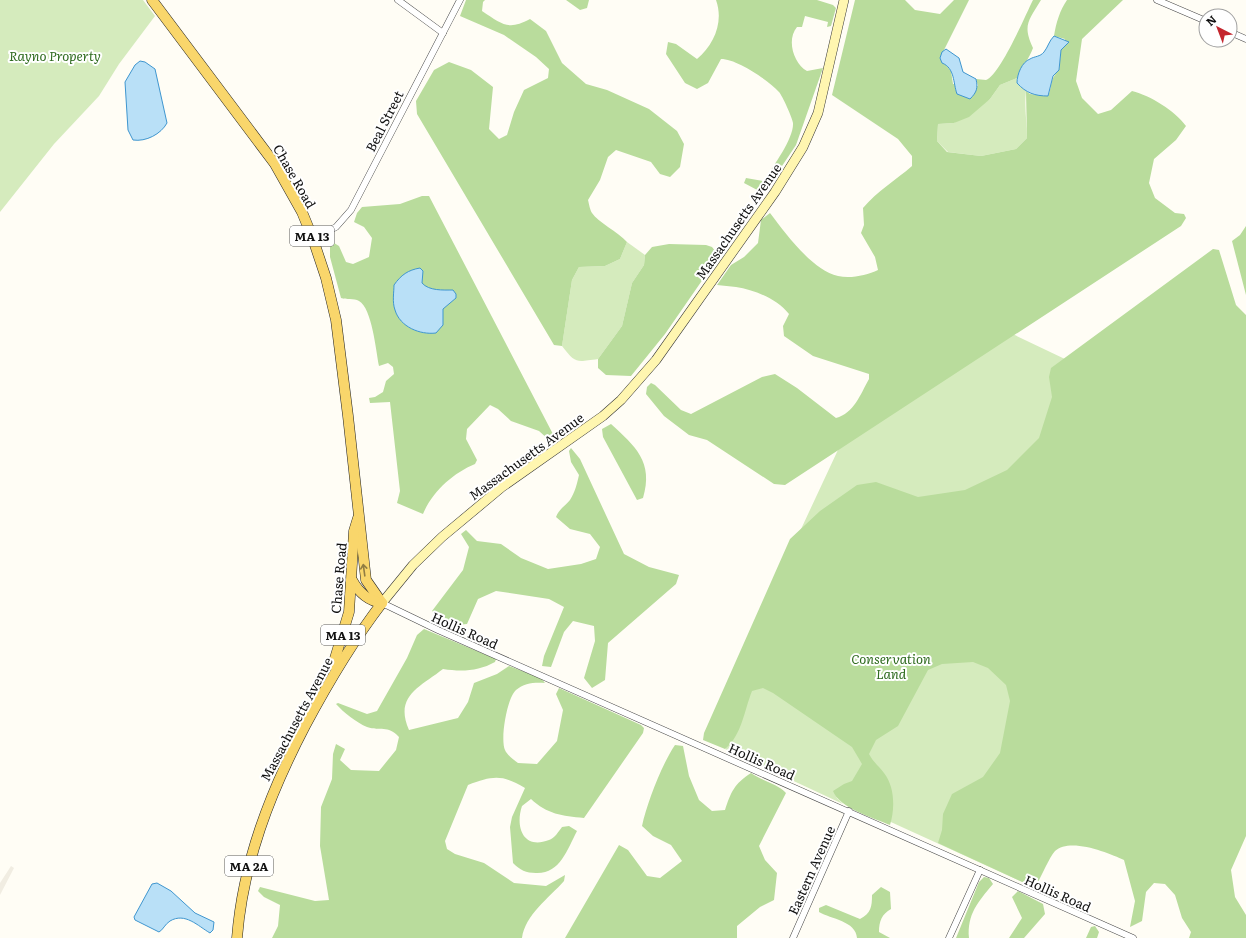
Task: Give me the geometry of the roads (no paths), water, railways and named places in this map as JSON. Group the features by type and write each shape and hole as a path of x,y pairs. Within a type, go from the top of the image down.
{"main road":[{"name":"Chase Road","path":"152,0 275,164 298,206 313,239 326,278 336,320 366,580 382,603"},
{"name":"Massachusetts Avenue","path":"236,938 246,878 265,812 282,770 326,687 355,640 382,603 413,565 442,537 514,478 603,416 621,400 656,360 775,192 803,147 818,113 844,0"},
{"name":"Chase Road","path":"326,687 342,642 349,612 354,531 358,516"},
{"path":"352,580 372,602 382,603"}],"street":[{"path":"398,0 443,33"},
{"name":"Beal Street","path":"313,239 336,227 351,210 460,0"},
{"path":"1157,0 1198,18"},
{"name":"Hollis Road","path":"382,603 438,630 1133,938"},
{"name":"Eastern Avenue","path":"793,938 849,811"},
{"path":"949,938 980,870"}],"water":[{"path":"1054,36 1069,42 1061,50 1059,70 1053,76 1048,96 1031,93 1017,83 1019,72 1027,61 1042,54"},
{"path":"946,49 959,58 963,72 976,79 976,90 970,99 957,94 953,76 949,68 942,63 940,58 942,52"},
{"path":"140,61 145,62 155,69 167,123 161,131 153,136 143,140 133,140 128,130 125,82 135,65"},
{"path":"420,268 423,271 422,283 425,286 436,290 453,290 456,294 456,298 443,309 443,325 436,333 424,333 411,329 401,321 394,307 394,285 399,278 405,274"},
{"path":"157,883 171,891 195,913 214,922 213,930 210,933 191,921 181,918 170,921 159,932 135,920 134,917 152,884"}],"park label":[{"name":"Rayno Property","path":"55,55"},
{"name":"Conservation Land","path":"891,666"}]}
